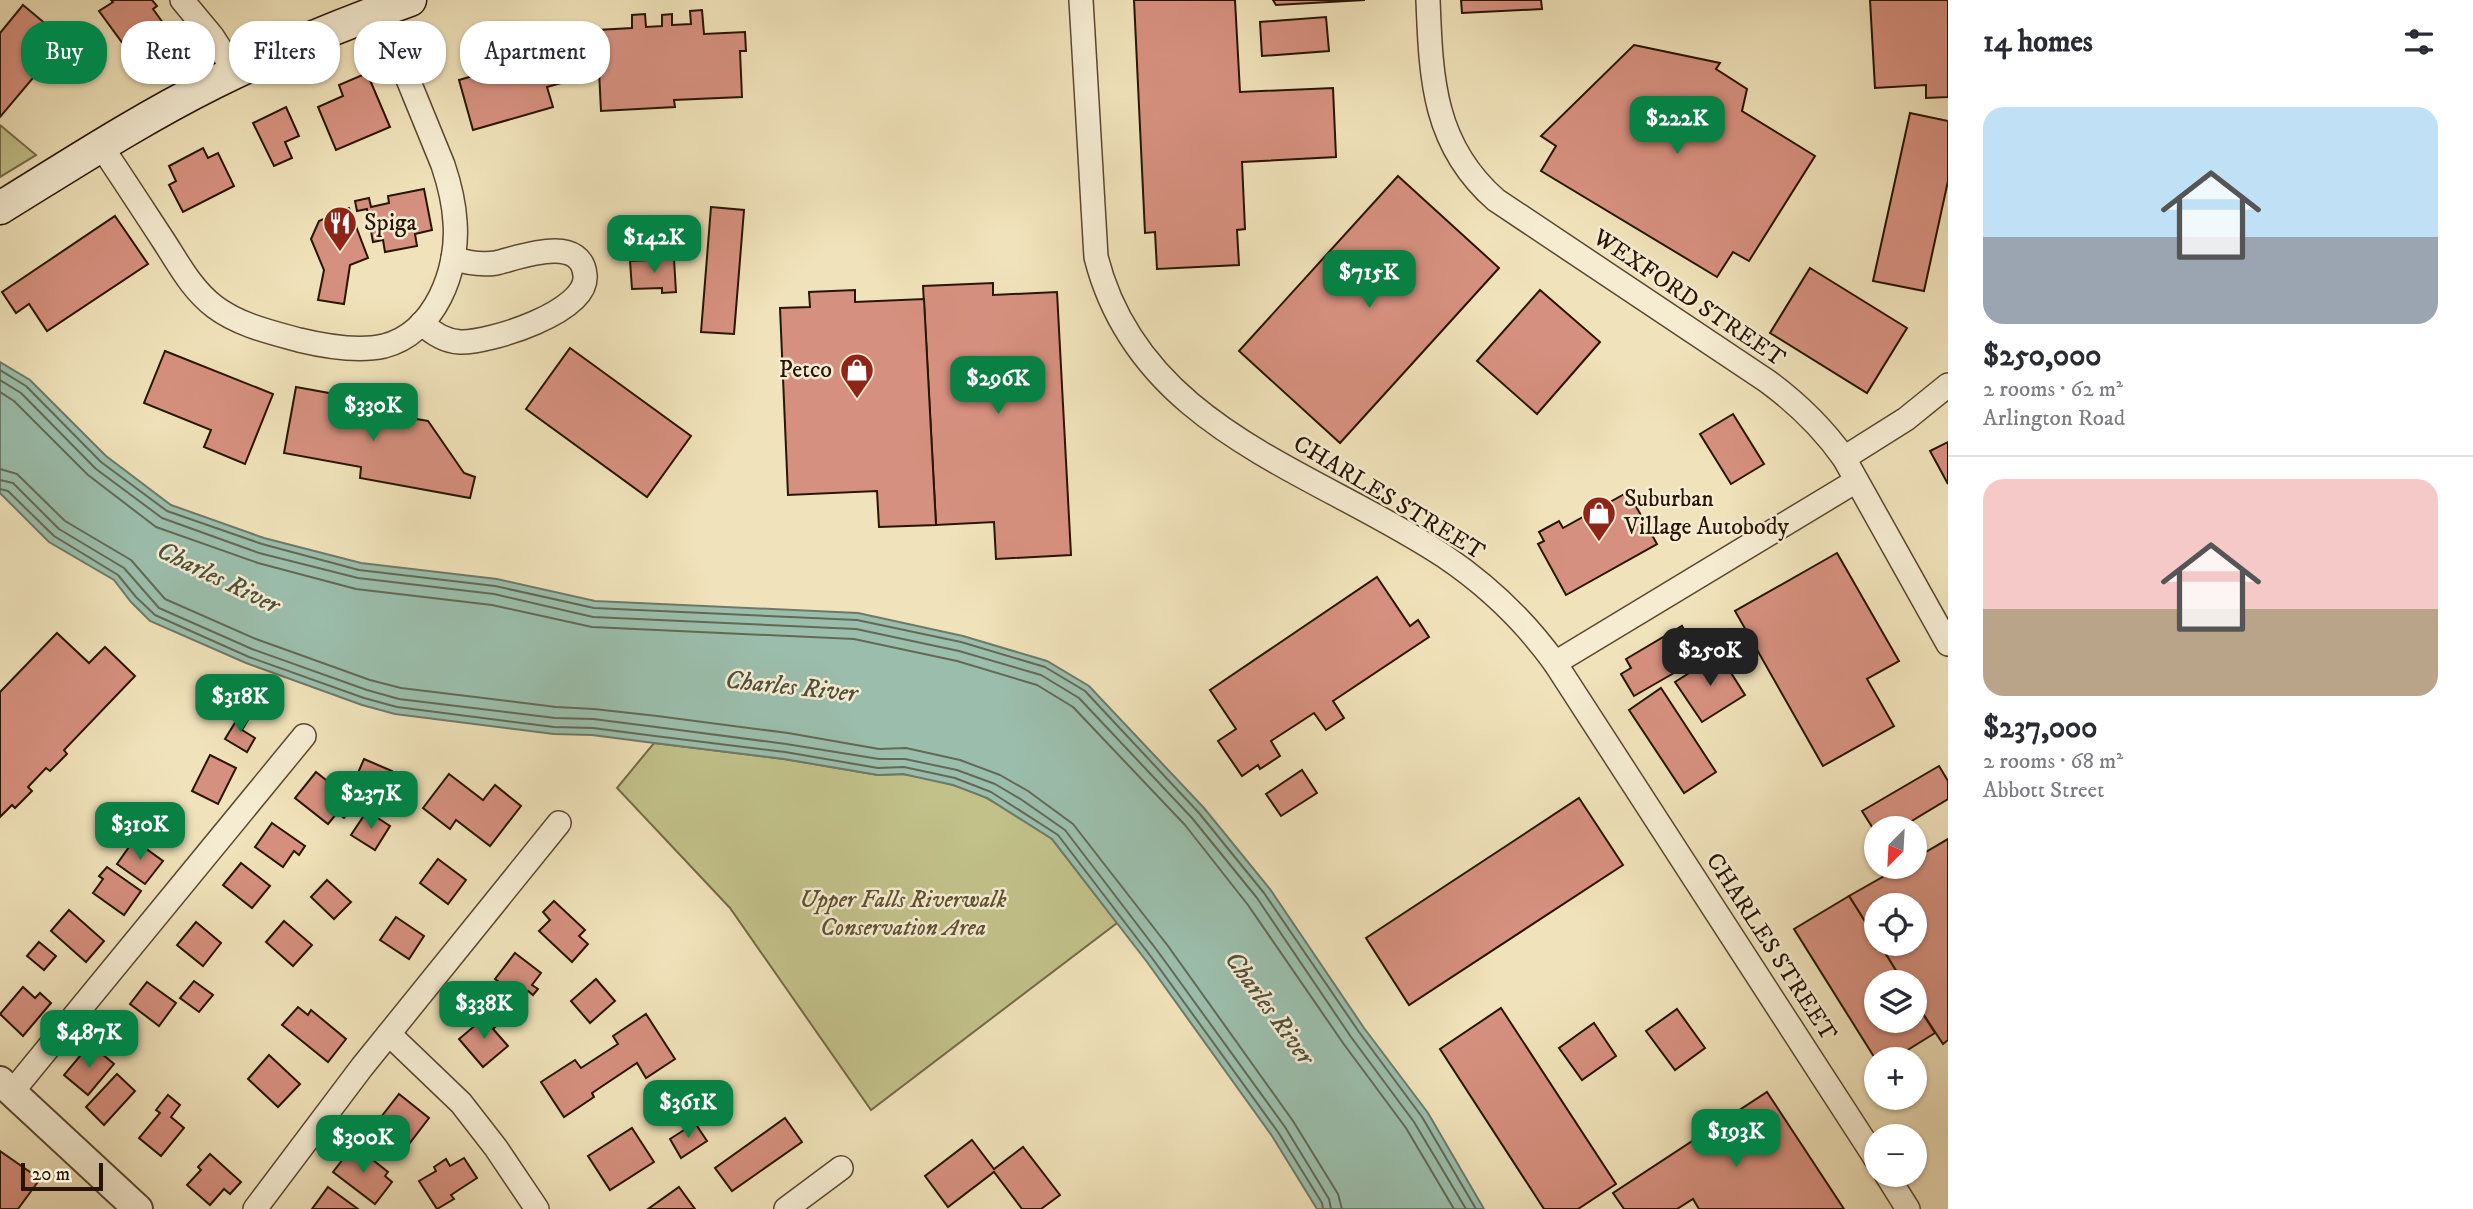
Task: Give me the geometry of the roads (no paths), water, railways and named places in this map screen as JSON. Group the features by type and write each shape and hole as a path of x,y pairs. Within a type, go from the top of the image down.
{"main road":[{"path":"340,26 395,4"},
{"path":"0,208 101,146 229,76"}],"street":[{"path":"182,0 229,62"},
{"name":"CHARLES STREET","path":"1082,0 1096,257 1101,277 1118,317 1143,355 1174,390 1213,423 1426,545 1473,578 1524,623 1555,663 1864,1140"},
{"name":"WEXFORD STREET","path":"1428,0 1432,64 1440,115 1453,148 1478,183 1496,200 1786,395 1818,424 1844,458 1948,644"},
{"path":"101,146 190,281 214,306 226,314 261,329 304,341 364,348 396,342 422,323 442,294 453,258 456,223 449,184 428,127 395,4"},
{"path":"422,323 430,331 449,340 460,342 492,337 530,324 562,308 577,296 585,281 585,271 581,263 574,257 555,251 536,252 494,263 473,263 453,258"},
{"path":"1844,458 1906,419 1948,385"},
{"path":"1555,663 1856,481"},
{"path":"138,1209 6,1086 304,736"},
{"path":"255,1209 389,1034 559,823"},
{"path":"389,1034 461,1103 537,1209"},
{"path":"786,1209 841,1168"},
{"path":"1894,1187 1908,1209"}],"water":[{"name":"Charles River","path":"0,362 30,380 106,456 171,505 264,538 361,563 497,579 595,601 858,613 963,636 1047,661 1089,686 1204,808 1270,889 1364,1028 1428,1113 1484,1209 1317,1209 1272,1136 1147,962 1052,839 987,798 953,785 903,774 878,775 784,759 395,714 362,705 246,663 150,621 114,580 49,542 0,493"}],"place":[{"name":"Spiga","path":"340,253"},
{"name":"Petco","path":"857,400"},
{"name":"Suburban Village Autobody","path":"1599,543"}],"park label":[{"name":"Upper Falls Riverwalk Conservation Area","path":"903,914"}]}
